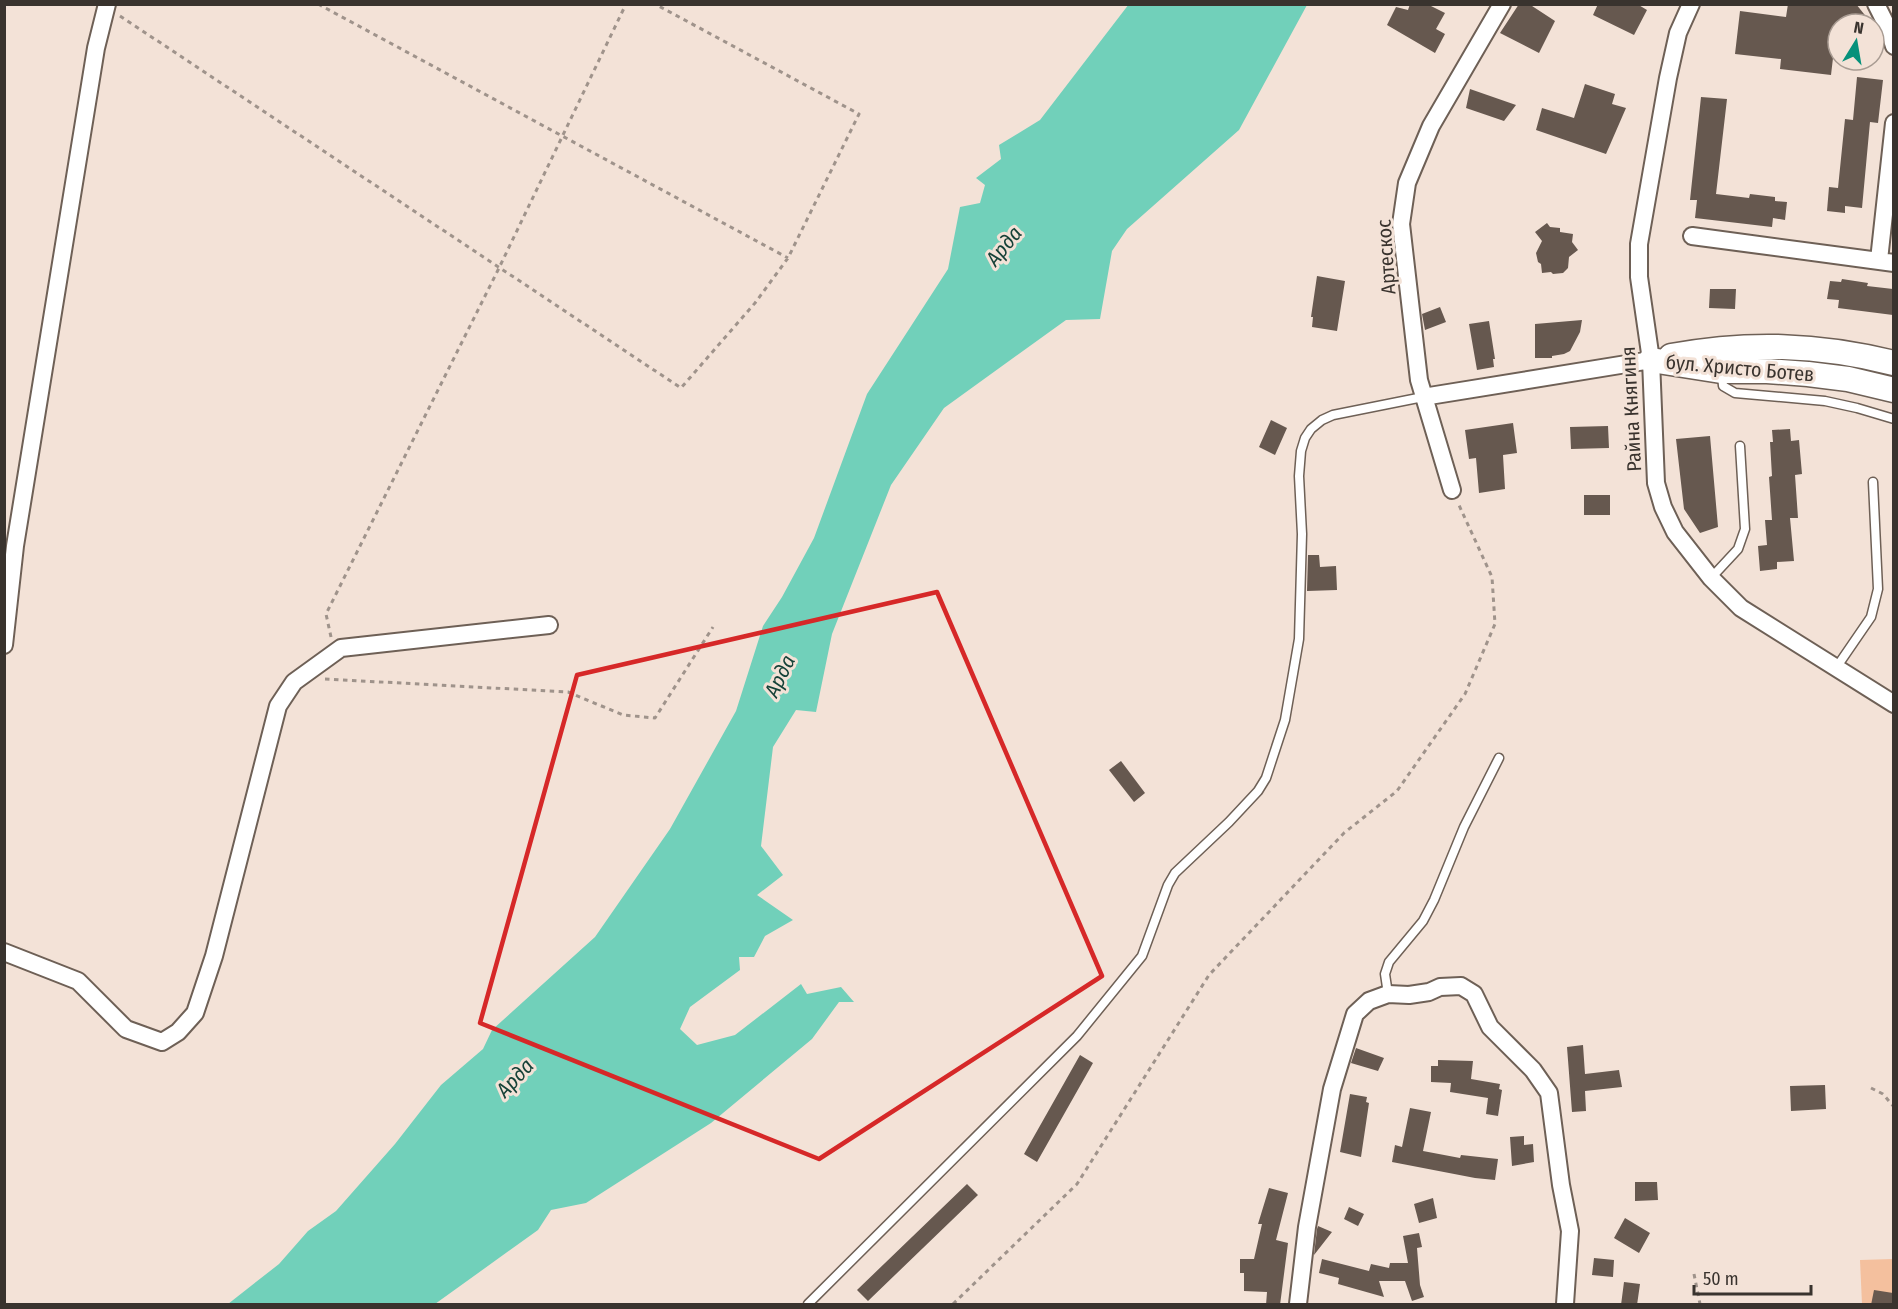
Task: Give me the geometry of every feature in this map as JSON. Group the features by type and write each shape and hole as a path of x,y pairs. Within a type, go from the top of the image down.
{"main road":[{"name":"бул. Христо Ботев","path":"1651,360 1707,350 1780,346 1851,353 1893,363"},
{"name":"бул. Христо Ботев","path":"1651,360 1721,371 1808,374 1848,379 1893,390"}],"street":[{"name":"Артескос","path":"1452,490 1419,380 1401,224 1407,183 1431,126 1502,4"},
{"name":"Райна Княгиня","path":"1691,4 1678,33 1639,244 1639,277 1651,360 1656,483 1663,507 1675,532 1711,578 1741,608 1893,704"},
{"path":"1875,4 1889,30 1893,46"},
{"path":"4,645 10,543 94,59 106,6"},
{"path":"1692,236 1886,262 1893,123"},
{"path":"1423,397 1651,360"},
{"path":"4,952 78,981 126,1029 162,1042 178,1032 195,1013 214,956 278,706 294,682 341,648 549,625"},
{"path":"1298,1305 1307,1227 1332,1089 1355,1014 1369,1001 1388,994 1409,995 1429,992 1440,987 1461,986 1474,994 1491,1027 1533,1070 1549,1094 1561,1185 1570,1231 1565,1305"}],"lane":[{"path":"1721,371 1723,386 1735,393 1825,401 1893,419"},
{"path":"808,1305 1077,1036 1142,956 1167,885 1175,873 1230,822 1258,791 1266,778 1285,720 1299,639 1302,534 1299,476 1305,438 1311,429 1333,415 1423,397"},
{"path":"1711,578 1738,549 1745,529 1740,446"},
{"path":"1836,668 1871,617 1878,589 1873,482"},
{"path":"1388,994 1385,974 1389,962 1423,921 1464,827 1499,758"}],"path":[{"path":"318,4 788,258"},
{"path":"341,648 332,638 326,614 499,268 626,4"},
{"path":"106,6 681,388 755,303 788,258 859,114 655,4"},
{"path":"953,1305 1077,1184 1209,975 1344,833 1397,790 1465,694 1495,624 1492,577 1452,490"},
{"path":"299,678 568,692 623,715 655,718 713,627"},
{"path":"1870,1088 1883,1094 1893,1107"},
{"path":"1694,1274 1700,1305"}],"highlighted area":[{"path":"937,592 1102,976 819,1159 480,1023 577,675"}],"shaded area":[{"path":"1893,1259 1893,1304 1862,1304 1860,1260"}],"water":[{"name":"Арда","path":"1129,4 1307,5 1239,130 1127,229 1112,251 1100,319 1066,320 944,408 891,485 832,634 816,712 796,710 773,747 761,846 783,875 757,895 793,920 765,936 754,957 739,957 740,970 690,1007 680,1029 697,1045 735,1035 801,984 807,994 841,987 854,1002 839,1002 812,1039 711,1123 586,1203 551,1210 538,1230 435,1304 228,1304 279,1264 308,1231 336,1211 395,1144 441,1085 483,1049 492,1030 595,937 670,829 736,711 763,626 782,597 814,538 867,394 948,269 960,207 980,203 985,185 976,178 1001,159 999,145 1040,120"}],"building":[{"path":"1410,4 1427,4 1445,13 1436,29 1445,34 1435,53 1387,25 1396,7 1408,10"},
{"path":"1519,4 1529,4 1555,21 1539,53 1500,33"},
{"path":"1598,4 1637,4 1647,10 1634,35 1593,15"},
{"path":"1788,4 1856,4 1862,12 1826,12 1826,72 1831,72 1831,75 1780,69 1781,59 1735,54 1740,11 1786,17"},
{"path":"1857,77 1883,80 1878,123 1870,122 1862,208 1845,206 1845,213 1827,211 1829,187 1838,188 1845,119 1853,120"},
{"path":"1585,84 1615,94 1612,104 1626,108 1606,154 1536,130 1542,108 1574,118"},
{"path":"1470,89 1516,105 1504,121 1466,108"},
{"path":"1701,97 1727,99 1716,194 1749,198 1750,194 1775,197 1775,201 1787,202 1785,220 1773,218 1772,227 1695,218 1697,200 1690,200"},
{"path":"1547,223 1550,227 1560,228 1560,232 1573,234 1572,242 1578,250 1569,257 1568,268 1563,273 1542,273 1541,264 1538,262 1536,253 1542,241 1535,232"},
{"path":"1317,276 1345,281 1337,331 1312,327 1313,317 1311,317"},
{"path":"1842,279 1868,283 1867,286 1893,289 1893,315 1838,308 1839,300 1827,299 1830,281 1841,282"},
{"path":"1710,289 1736,289 1735,309 1709,308"},
{"path":"1440,307 1446,322 1425,330 1422,314"},
{"path":"1582,320 1580,332 1570,351 1552,356 1552,358 1535,358 1535,324"},
{"path":"1489,321 1495,359 1493,359 1494,367 1477,370 1469,324"},
{"path":"1271,420 1287,428 1275,455 1259,447"},
{"path":"1513,423 1517,453 1503,455 1505,489 1479,493 1476,458 1469,459 1465,430"},
{"path":"1608,426 1609,448 1571,449 1570,427"},
{"path":"1790,429 1791,441 1799,440 1802,474 1795,475 1798,518 1790,518 1794,561 1777,562 1777,569 1760,571 1758,546 1767,545 1765,520 1772,520 1769,477 1772,476 1770,442 1773,442 1772,430"},
{"path":"1710,436 1718,527 1700,533 1684,509 1676,439"},
{"path":"1584,495 1610,495 1610,515 1584,515"},
{"path":"1308,555 1319,555 1320,567 1336,566 1337,590 1307,591"},
{"path":"1121,761 1145,793 1134,802 1109,770"},
{"path":"1583,1045 1585,1074 1619,1070 1622,1087 1585,1091 1586,1111 1572,1112 1567,1047"},
{"path":"1356,1048 1384,1058 1378,1071 1351,1063"},
{"path":"1080,1055 1093,1063 1037,1162 1024,1154"},
{"path":"1438,1060 1473,1061 1471,1079 1500,1084 1499,1089 1502,1090 1498,1116 1486,1114 1488,1098 1450,1092 1451,1083 1431,1082 1431,1066 1438,1066"},
{"path":"1825,1085 1826,1109 1791,1111 1790,1086"},
{"path":"1350,1094 1367,1097 1366,1102 1369,1103 1361,1157 1340,1152"},
{"path":"1410,1108 1431,1112 1423,1151 1460,1158 1461,1155 1498,1159 1495,1180 1392,1162 1395,1145 1402,1147"},
{"path":"1524,1136 1524,1145 1533,1144 1534,1162 1512,1166 1510,1137"},
{"path":"1635,1182 1657,1182 1658,1200 1635,1201"},
{"path":"967,1184 978,1195 868,1301 857,1290"},
{"path":"1269,1188 1288,1193 1276,1240 1288,1243 1280,1305 1266,1305 1267,1292 1244,1291 1244,1273 1240,1273 1240,1259 1254,1259 1262,1224 1258,1224"},
{"path":"1433,1198 1437,1218 1419,1223 1414,1204"},
{"path":"1349,1207 1364,1214 1358,1226 1344,1219"},
{"path":"1625,1218 1650,1233 1639,1253 1614,1238"},
{"path":"1318,1226 1332,1232 1314,1255 1317,1229"},
{"path":"1419,1233 1422,1247 1417,1248 1420,1285 1424,1297 1412,1301 1405,1281 1379,1281 1384,1297 1338,1284 1339,1278 1319,1273 1322,1259 1369,1271 1371,1264 1389,1268 1390,1263 1408,1263 1403,1236"},
{"path":"1594,1258 1614,1260 1613,1277 1592,1275"},
{"path":"1624,1282 1640,1284 1637,1305 1621,1305"},
{"path":"1874,1290 1893,1293 1893,1305 1871,1305"}]}
